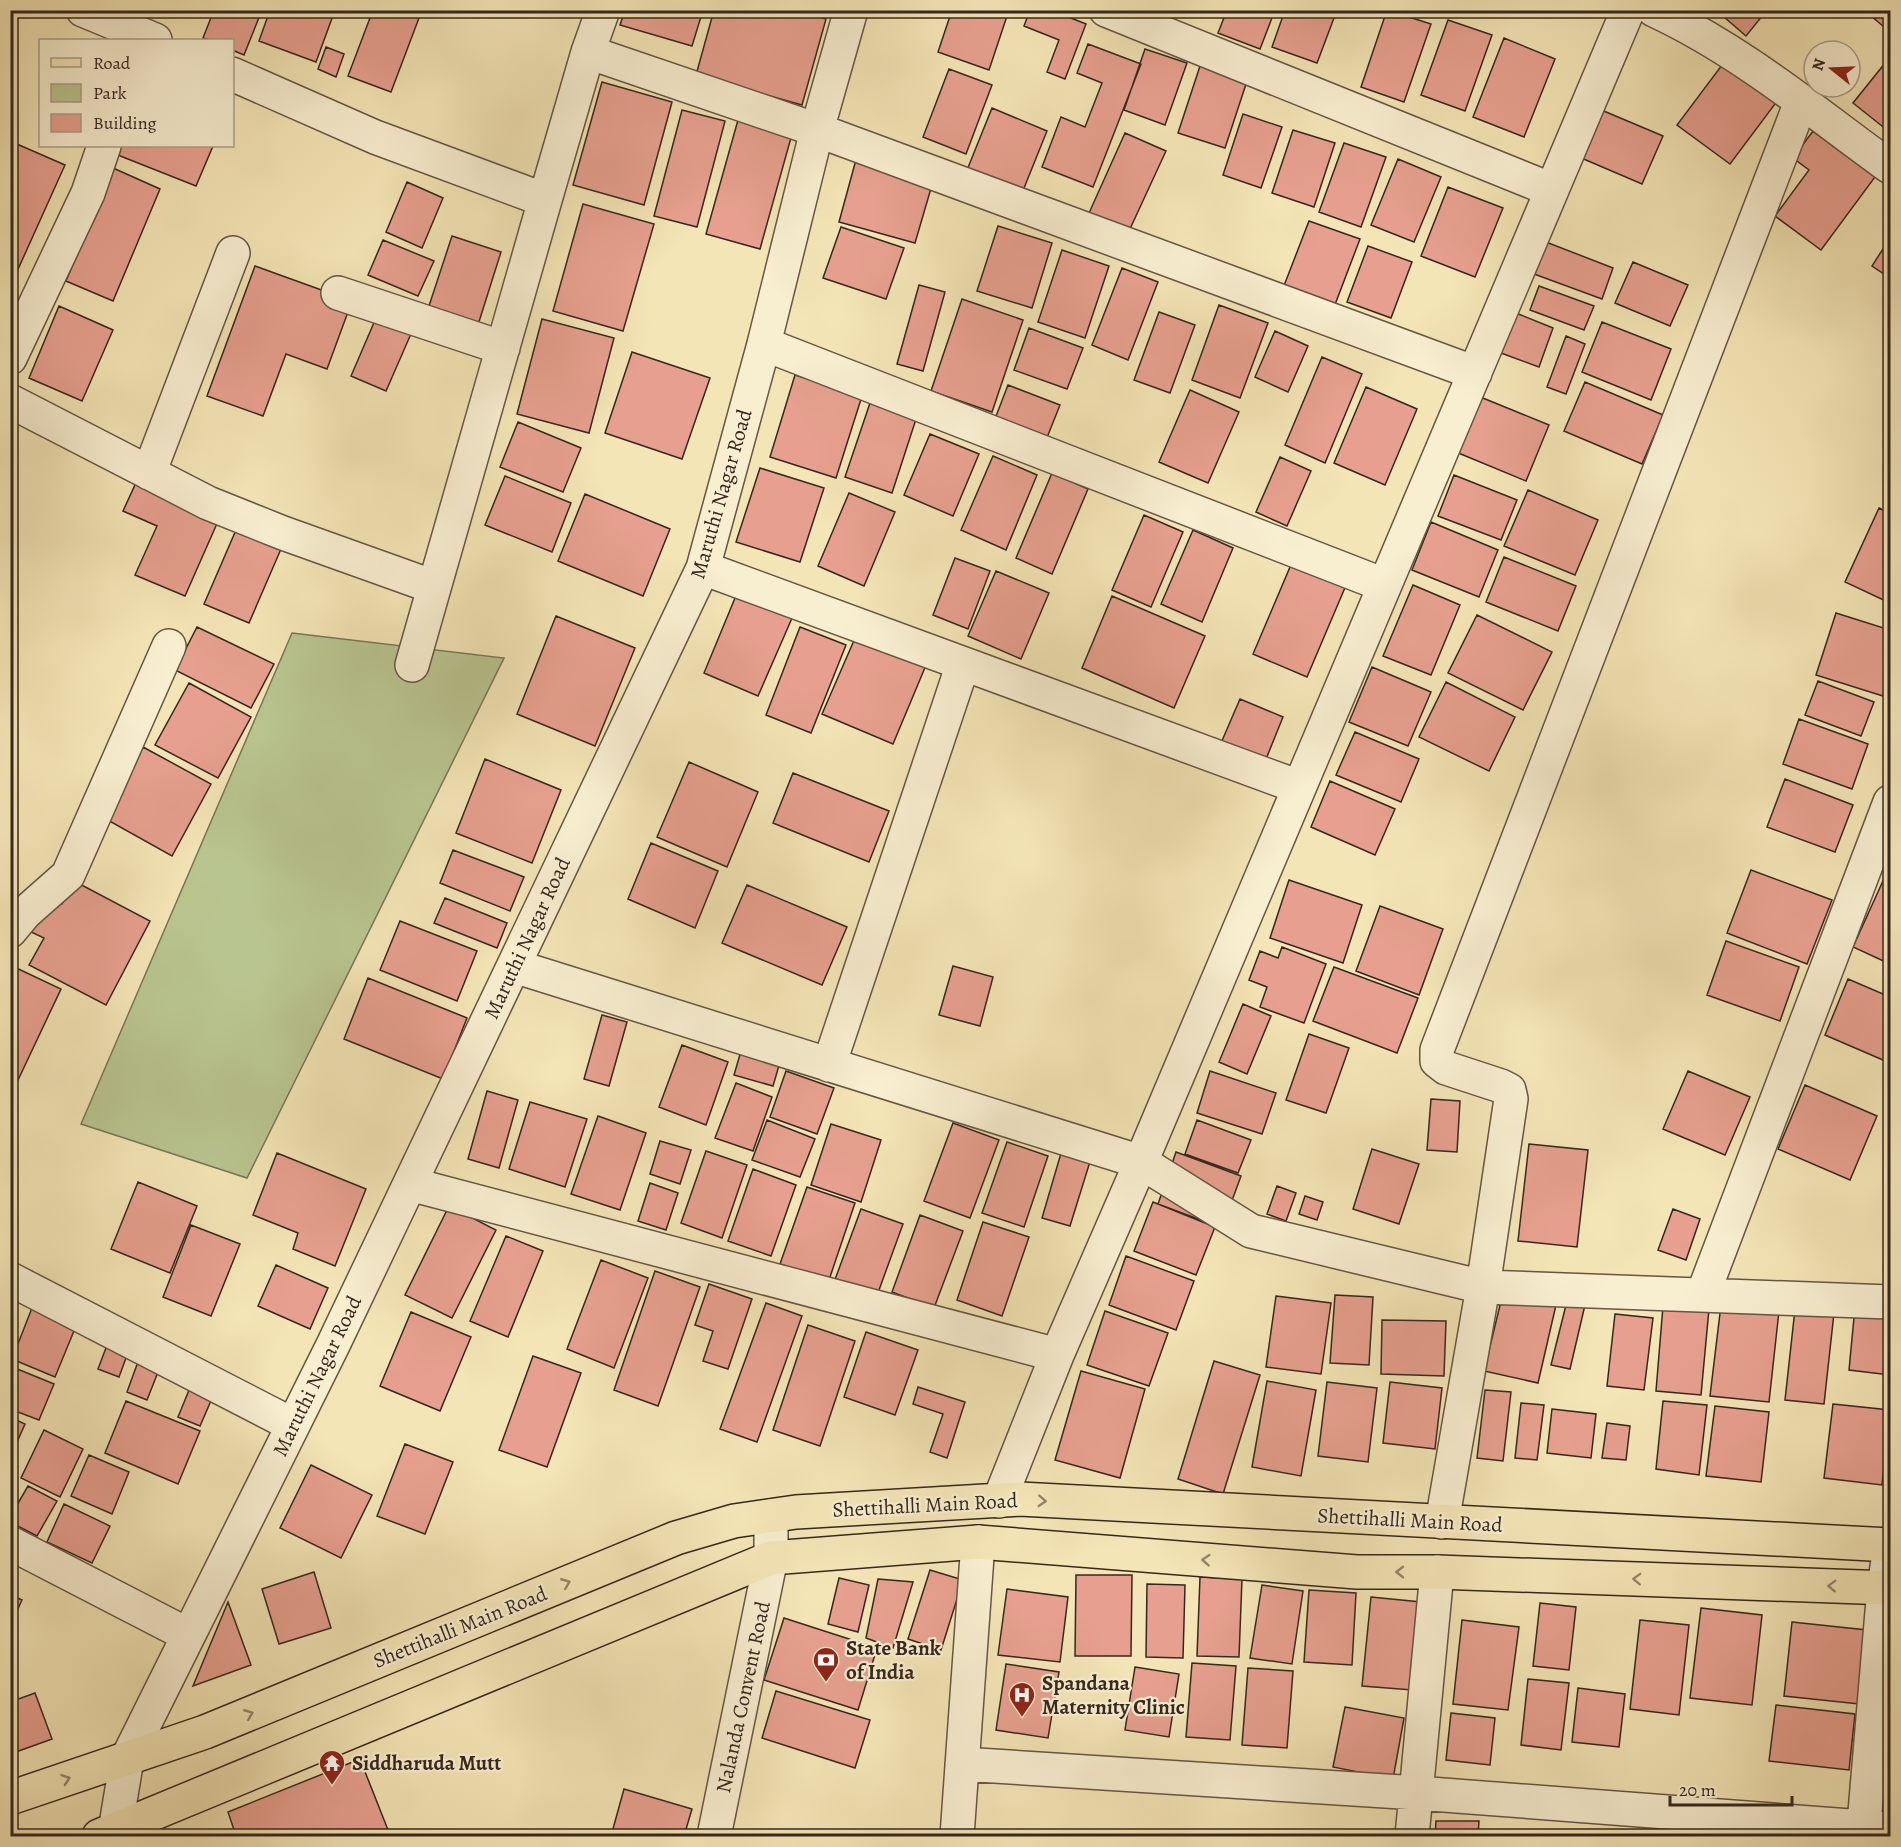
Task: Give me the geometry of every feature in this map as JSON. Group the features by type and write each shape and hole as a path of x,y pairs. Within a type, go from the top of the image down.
{"main road":[{"name":"Shettihalli Main Road","path":"10,1798 205,1732 676,1538 734,1521 796,1512 1020,1500 1890,1545"},
{"name":"Shettihalli Main Road","path":"107,1834 771,1558 978,1542 1357,1572 1437,1572 1887,1588"}],"street":[{"path":"83,10 145,38"},
{"path":"412,665 588,52 603,10"},
{"name":"Maruthi Nagar Road","path":"107,1834 127,1759 410,1184 703,568 764,344 817,130 851,10"},
{"path":"1106,10 1552,190"},
{"path":"999,1501 1056,1355 1141,1162 1628,10"},
{"path":"1668,13 1748,64 1890,167"},
{"path":"588,52 817,130 1474,373"},
{"path":"234,75 375,137 545,200"},
{"path":"1442,1522 1484,1287 1511,1099 1509,1090 1502,1086 1446,1068 1437,1061 1437,1050 1801,102"},
{"path":"10,358 88,193 104,147"},
{"path":"148,472 233,253"},
{"path":"338,293 503,348"},
{"path":"764,344 1384,585"},
{"path":"10,401 208,503 283,533 434,587"},
{"path":"703,568 1299,788"},
{"path":"10,931 25,913 68,875 169,646"},
{"path":"829,1065 963,664"},
{"path":"1703,1294 1890,802"},
{"path":"514,966 1141,1162 1251,1232 1484,1287 1890,1302"},
{"path":"410,1184 1056,1355"},
{"path":"10,1279 293,1425"},
{"name":"Nalanda Convent Road","path":"714,1836 771,1558 771,1516"},
{"path":"957,1836 978,1542"},
{"path":"10,1543 188,1635"},
{"path":"962,1764 1417,1793 1872,1831 1890,1545"},
{"path":"1412,1836 1437,1572"}],"green space":[{"path":"292,633 504,658 247,1178 81,1124"}],"building":[{"path":"214,10 262,10 244,55 234,51 234,39 203,38"},
{"path":"270,10 335,10 316,62 259,41"},
{"path":"373,10 422,10 391,92 348,76"},
{"path":"625,10 703,10 692,46 620,25"},
{"path":"714,10 797,10 826,19 802,105 696,75"},
{"path":"952,10 1009,10 989,70 938,52"},
{"path":"1030,10 1051,10 1086,24 1065,79 1047,72 1059,40 1024,26"},
{"path":"1227,10 1275,10 1260,49 1218,33"},
{"path":"1285,10 1337,10 1317,63 1272,47"},
{"path":"1387,10 1431,24 1404,102 1361,87"},
{"path":"1716,10 1767,10 1746,36"},
{"path":"1864,10 1890,10 1890,32"},
{"path":"1448,20 1492,35 1465,111 1421,95"},
{"path":"1504,38 1555,59 1524,137 1473,117"},
{"path":"1088,44 1141,64 1093,187 1042,167 1061,117 1085,127 1102,83 1077,73"},
{"path":"326,47 344,54 336,77 318,69"},
{"path":"1145,49 1187,63 1165,125 1124,110"},
{"path":"1890,57 1890,126 1887,130 1853,103 1856,99 1862,99 1862,92"},
{"path":"1725,61 1778,100 1730,164 1677,125"},
{"path":"1200,66 1247,81 1225,148 1178,133"},
{"path":"949,69 992,85 966,154 923,137"},
{"path":"602,82 672,102 644,205 573,185"},
{"path":"992,108 1047,131 1020,198 965,175"},
{"path":"1599,109 1663,136 1642,184 1579,157"},
{"path":"682,110 725,121 697,227 654,216"},
{"path":"1243,114 1282,127 1261,188 1223,175"},
{"path":"738,120 792,134 760,249 706,234"},
{"path":"1293,130 1335,143 1314,207 1272,193"},
{"path":"1813,131 1875,177 1821,250 1775,216 1809,170 1793,158"},
{"path":"1125,133 1166,151 1129,231 1089,213"},
{"path":"10,141 65,165 10,287"},
{"path":"1344,143 1386,157 1361,227 1319,212"},
{"path":"98,147 213,147 196,186"},
{"path":"857,156 934,178 915,243 839,222"},
{"path":"1398,159 1441,177 1414,242 1371,225"},
{"path":"113,168 160,189 113,301 66,281"},
{"path":"407,182 443,198 422,248 386,232"},
{"path":"1448,187 1503,208 1475,277 1421,256"},
{"path":"583,204 654,224 623,331 553,311"},
{"path":"1309,221 1360,239 1331,315 1280,296"},
{"path":"998,226 1052,243 1032,308 977,291"},
{"path":"841,227 904,248 886,299 823,278"},
{"path":"452,236 501,252 477,328 427,312"},
{"path":"1890,238 1890,278 1872,266"},
{"path":"383,240 434,261 418,296 368,275"},
{"path":"1546,242 1613,268 1602,299 1534,274"},
{"path":"1368,246 1412,262 1391,318 1347,302"},
{"path":"1062,250 1109,266 1085,338 1038,322"},
{"path":"1633,262 1688,285 1670,326 1615,303"},
{"path":"255,266 352,301 327,369 286,354 263,416 207,396"},
{"path":"1122,268 1158,282 1128,360 1092,345"},
{"path":"919,285 945,292 923,371 897,364"},
{"path":"1539,286 1594,306 1584,330 1530,310"},
{"path":"962,299 1023,320 992,412 931,391"},
{"path":"1219,305 1268,323 1240,398 1192,380"},
{"path":"59,306 113,330 82,401 29,378"},
{"path":"379,311 414,327 386,391 351,376"},
{"path":"1159,312 1195,325 1170,393 1134,380"},
{"path":"1516,313 1553,328 1539,367 1501,353"},
{"path":"542,319 614,338 589,433 517,414"},
{"path":"1602,322 1671,349 1651,400 1582,372"},
{"path":"1029,328 1083,348 1067,389 1014,370"},
{"path":"1275,331 1308,346 1288,392 1255,377"},
{"path":"1566,336 1585,344 1566,394 1547,387"},
{"path":"632,352 710,378 682,459 605,433"},
{"path":"1322,357 1362,374 1325,463 1285,445"},
{"path":"795,375 862,396 836,478 770,457"},
{"path":"1585,382 1663,415 1642,464 1564,431"},
{"path":"1008,385 1060,405 1044,445 993,424"},
{"path":"1366,387 1417,409 1385,485 1334,463"},
{"path":"1190,390 1239,412 1208,483 1159,462"},
{"path":"1478,396 1549,425 1526,481 1456,452"},
{"path":"871,400 917,416 892,493 845,477"},
{"path":"518,422 581,448 563,492 500,467"},
{"path":"930,434 979,454 953,516 904,495"},
{"path":"993,456 1037,475 1006,550 961,530"},
{"path":"1280,457 1311,471 1287,526 1256,512"},
{"path":"760,468 824,488 800,562 736,542"},
{"path":"1052,473 1088,489 1052,574 1016,558"},
{"path":"140,474 223,510 185,596 135,575 157,526 123,511"},
{"path":"1454,475 1517,500 1501,540 1438,516"},
{"path":"505,476 571,503 552,552 485,525"},
{"path":"1528,490 1598,520 1575,575 1504,546"},
{"path":"849,493 895,512 864,586 818,566"},
{"path":"585,494 670,529 643,596 558,561"},
{"path":"1879,508 1890,513 1890,603 1845,582"},
{"path":"1144,515 1183,532 1151,607 1112,590"},
{"path":"1431,522 1498,550 1479,597 1412,570"},
{"path":"236,530 281,549 249,623 204,604"},
{"path":"1193,530 1233,548 1202,622 1161,604"},
{"path":"1504,557 1576,586 1558,631 1486,602"},
{"path":"955,558 990,571 968,629 933,615"},
{"path":"1293,560 1347,583 1307,677 1253,654"},
{"path":"996,571 1049,593 1021,659 968,636"},
{"path":"1413,585 1460,605 1431,675 1383,656"},
{"path":"740,586 796,609 758,696 704,673"},
{"path":"1112,596 1205,636 1174,708 1082,668"},
{"path":"1836,613 1890,630 1890,673 1883,696 1816,675"},
{"path":"1477,615 1552,652 1523,710 1448,673"},
{"path":"556,616 635,648 595,746 517,714"},
{"path":"197,627 274,664 251,708 175,670"},
{"path":"800,627 846,645 811,733 766,715"},
{"path":"859,629 929,658 893,744 822,714"},
{"path":"1372,667 1431,692 1408,746 1349,722"},
{"path":"1818,681 1874,702 1861,736 1805,715"},
{"path":"1446,682 1515,717 1489,771 1419,737"},
{"path":"189,683 251,717 218,778 155,745"},
{"path":"1240,699 1283,717 1262,769 1218,750"},
{"path":"1799,719 1868,744 1852,789 1783,764"},
{"path":"1355,732 1419,759 1401,802 1336,775"},
{"path":"143,747 211,784 172,856 104,818"},
{"path":"485,759 561,790 532,863 456,833"},
{"path":"689,762 758,792 727,867 657,837"},
{"path":"793,773 889,811 869,862 773,823"},
{"path":"1785,779 1853,805 1835,852 1767,827"},
{"path":"1330,781 1395,809 1375,855 1311,827"},
{"path":"651,843 718,871 695,928 628,899"},
{"path":"453,850 524,877 510,911 440,883"},
{"path":"1751,870 1832,900 1807,964 1727,933"},
{"path":"1887,872 1890,874 1890,964 1853,947"},
{"path":"1289,880 1362,905 1343,963 1270,938"},
{"path":"74,881 150,921 106,1005 29,965 44,938 29,931 48,896 62,904"},
{"path":"747,885 847,927 822,985 722,943"},
{"path":"445,898 507,923 497,948 434,923"},
{"path":"1380,906 1443,929 1419,995 1356,971"},
{"path":"400,921 477,951 457,1001 380,970"},
{"path":"1726,941 1799,967 1780,1021 1707,995"},
{"path":"1282,947 1326,964 1304,1023 1260,1007 1267,987 1249,980 1260,951 1278,958"},
{"path":"10,965 61,989 10,1097"},
{"path":"953,966 993,977 980,1026 939,1015"},
{"path":"1334,967 1418,998 1397,1053 1313,1021"},
{"path":"368,978 467,1018 443,1079 344,1039"},
{"path":"1848,979 1890,997 1890,1063 1825,1035"},
{"path":"1243,1004 1271,1016 1247,1074 1219,1062"},
{"path":"602,1015 627,1022 609,1086 584,1079"},
{"path":"1309,1034 1349,1048 1326,1113 1286,1100"},
{"path":"682,1045 728,1062 706,1125 659,1107"},
{"path":"741,1051 780,1062 773,1086 734,1075"},
{"path":"786,1071 834,1088 817,1134 770,1117"},
{"path":"1210,1071 1276,1093 1262,1134 1197,1113"},
{"path":"1688,1071 1750,1097 1725,1155 1663,1129"},
{"path":"736,1083 772,1097 753,1151 715,1138"},
{"path":"1805,1085 1877,1116 1850,1180 1778,1149"},
{"path":"487,1091 518,1100 499,1168 468,1159"},
{"path":"1431,1099 1460,1101 1457,1152 1427,1150"},
{"path":"530,1102 587,1119 565,1187 509,1169"},
{"path":"598,1116 646,1133 620,1210 571,1194"},
{"path":"767,1120 815,1139 800,1177 752,1160"},
{"path":"1197,1120 1251,1140 1238,1173 1185,1154"},
{"path":"953,1123 999,1140 970,1218 924,1201"},
{"path":"831,1124 881,1140 861,1202 811,1185"},
{"path":"660,1141 691,1150 680,1184 650,1174"},
{"path":"1007,1142 1048,1156 1024,1227 982,1213"},
{"path":"1064,1143 1093,1152 1070,1226 1042,1218"},
{"path":"1529,1144 1588,1150 1577,1247 1518,1241"},
{"path":"1372,1149 1419,1164 1399,1224 1353,1209"},
{"path":"706,1151 747,1165 722,1238 681,1223"},
{"path":"1176,1152 1241,1176 1222,1228 1158,1204"},
{"path":"277,1153 366,1189 335,1266 293,1249 298,1233 253,1215"},
{"path":"753,1169 796,1185 771,1256 728,1241"},
{"path":"138,1182 197,1206 170,1273 111,1249"},
{"path":"650,1183 678,1193 666,1230 638,1221"},
{"path":"1277,1186 1296,1193 1286,1221 1267,1214"},
{"path":"807,1187 855,1203 829,1280 780,1264"},
{"path":"1305,1196 1323,1202 1317,1220 1299,1214"},
{"path":"1153,1202 1215,1227 1196,1275 1134,1251"},
{"path":"449,1206 496,1230 452,1318 405,1295"},
{"path":"861,1209 903,1224 875,1301 833,1285"},
{"path":"1673,1209 1700,1219 1686,1260 1658,1250"},
{"path":"920,1215 963,1231 934,1308 892,1292"},
{"path":"983,1222 1029,1237 1002,1316 957,1300"},
{"path":"191,1225 240,1244 211,1316 163,1297"},
{"path":"506,1236 543,1251 508,1337 470,1321"},
{"path":"1126,1256 1194,1281 1176,1330 1109,1305"},
{"path":"601,1260 648,1278 614,1368 567,1349"},
{"path":"276,1265 328,1288 310,1329 258,1306"},
{"path":"655,1271 700,1287 658,1406 614,1390"},
{"path":"709,1284 752,1299 728,1369 703,1361 713,1331 695,1325"},
{"path":"1503,1293 1556,1305 1538,1383 1484,1371"},
{"path":"1335,1295 1373,1297 1369,1365 1330,1363"},
{"path":"1276,1296 1331,1303 1321,1374 1266,1367"},
{"path":"1796,1300 1835,1304 1824,1404 1785,1400"},
{"path":"1567,1301 1585,1305 1570,1369 1551,1365"},
{"path":"766,1303 802,1316 757,1442 720,1429"},
{"path":"1721,1305 1779,1311 1769,1402 1710,1396"},
{"path":"1663,1306 1709,1309 1701,1395 1656,1391"},
{"path":"1855,1307 1890,1311 1890,1375 1849,1370"},
{"path":"32,1308 76,1326 55,1377 12,1359"},
{"path":"1105,1311 1168,1333 1149,1386 1087,1365"},
{"path":"411,1312 471,1337 440,1411 380,1386"},
{"path":"1615,1314 1653,1318 1644,1390 1607,1386"},
{"path":"1382,1320 1446,1321 1444,1376 1381,1374"},
{"path":"808,1325 855,1341 820,1446 773,1430"},
{"path":"866,1332 918,1350 895,1415 844,1397"},
{"path":"109,1340 130,1347 119,1377 98,1369"},
{"path":"533,1356 581,1373 547,1467 499,1450"},
{"path":"139,1359 160,1367 147,1400 127,1392"},
{"path":"1214,1361 1260,1375 1223,1494 1178,1479"},
{"path":"10,1366 54,1384 39,1420 10,1409"},
{"path":"1081,1371 1145,1389 1120,1478 1055,1460"},
{"path":"194,1378 217,1387 200,1426 178,1417"},
{"path":"1267,1381 1316,1390 1301,1476 1252,1467"},
{"path":"1327,1382 1377,1388 1368,1462 1318,1456"},
{"path":"1390,1382 1442,1388 1435,1449 1383,1443"},
{"path":"918,1387 965,1402 947,1458 930,1452 943,1414 913,1404"},
{"path":"1485,1390 1511,1392 1503,1461 1477,1458"},
{"path":"126,1401 200,1431 178,1484 105,1453"},
{"path":"1663,1401 1707,1405 1699,1475 1656,1469"},
{"path":"1521,1403 1544,1405 1537,1460 1515,1458"},
{"path":"1833,1404 1890,1410 1882,1485 1824,1478"},
{"path":"1715,1406 1769,1412 1761,1482 1706,1476"},
{"path":"1552,1409 1596,1414 1591,1458 1547,1453"},
{"path":"10,1417 25,1424 10,1458"},
{"path":"1607,1423 1630,1426 1626,1460 1602,1458"},
{"path":"44,1430 83,1449 60,1497 21,1478"},
{"path":"405,1444 453,1462 425,1534 377,1516"},
{"path":"89,1455 129,1472 112,1514 71,1496"},
{"path":"311,1465 372,1495 341,1558 280,1528"},
{"path":"28,1486 57,1501 37,1536 10,1522 10,1517"},
{"path":"64,1504 110,1526 92,1563 47,1542"},
{"path":"930,1570 963,1580 941,1650 908,1639"},
{"path":"314,1572 331,1628 279,1644 262,1589"},
{"path":"1076,1575 1132,1575 1131,1656 1075,1656"},
{"path":"1200,1577 1242,1579 1239,1657 1197,1656"},
{"path":"839,1578 869,1585 858,1632 828,1624"},
{"path":"878,1579 913,1582 893,1648 866,1638"},
{"path":"1147,1584 1185,1585 1183,1658 1146,1657"},
{"path":"1262,1585 1303,1591 1292,1664 1250,1658"},
{"path":"1007,1589 1068,1597 1060,1662 998,1655"},
{"path":"1309,1590 1356,1593 1352,1665 1304,1662"},
{"path":"10,1595 22,1600 10,1626"},
{"path":"1371,1597 1421,1602 1412,1690 1362,1686"},
{"path":"228,1602 251,1665 193,1686"},
{"path":"1540,1603 1576,1607 1569,1670 1533,1666"},
{"path":"1701,1608 1762,1615 1752,1705 1690,1698"},
{"path":"784,1618 877,1648 858,1710 764,1680"},
{"path":"1462,1620 1519,1627 1508,1710 1453,1704"},
{"path":"1640,1620 1689,1625 1679,1715 1630,1709"},
{"path":"1792,1622 1867,1630 1859,1704 1784,1696"},
{"path":"1192,1663 1236,1666 1230,1740 1186,1737"},
{"path":"1006,1664 1059,1672 1048,1738 996,1730"},
{"path":"1135,1667 1179,1674 1169,1737 1125,1730"},
{"path":"1248,1668 1293,1671 1287,1748 1242,1745"},
{"path":"1528,1679 1569,1683 1561,1750 1521,1745"},
{"path":"1578,1688 1625,1694 1619,1747 1572,1742"},
{"path":"776,1691 870,1720 855,1768 762,1738"},
{"path":"35,1693 52,1739 13,1753 10,1747 10,1702"},
{"path":"1776,1705 1855,1714 1849,1770 1769,1761"},
{"path":"1345,1707 1404,1718 1393,1779 1333,1767"},
{"path":"1451,1713 1495,1718 1490,1765 1446,1760"},
{"name":"Siddharuda Mutt","path":"360,1759 390,1835 236,1836 228,1812"},
{"path":"624,1789 692,1809 684,1836 611,1836"},
{"path":"1436,1821 1479,1821 1478,1836 1435,1836"},
{"path":"1719,1823 1749,1830 1748,1836 1716,1836"},
{"path":"1499,1831 1537,1833 1537,1836 1498,1836"}],"place":[{"name":"State Bank of India","path":"826,1683"},
{"name":"Spandana Maternity Clinic","path":"1022,1718"},
{"name":"Siddharuda Mutt","path":"332,1786"}]}
